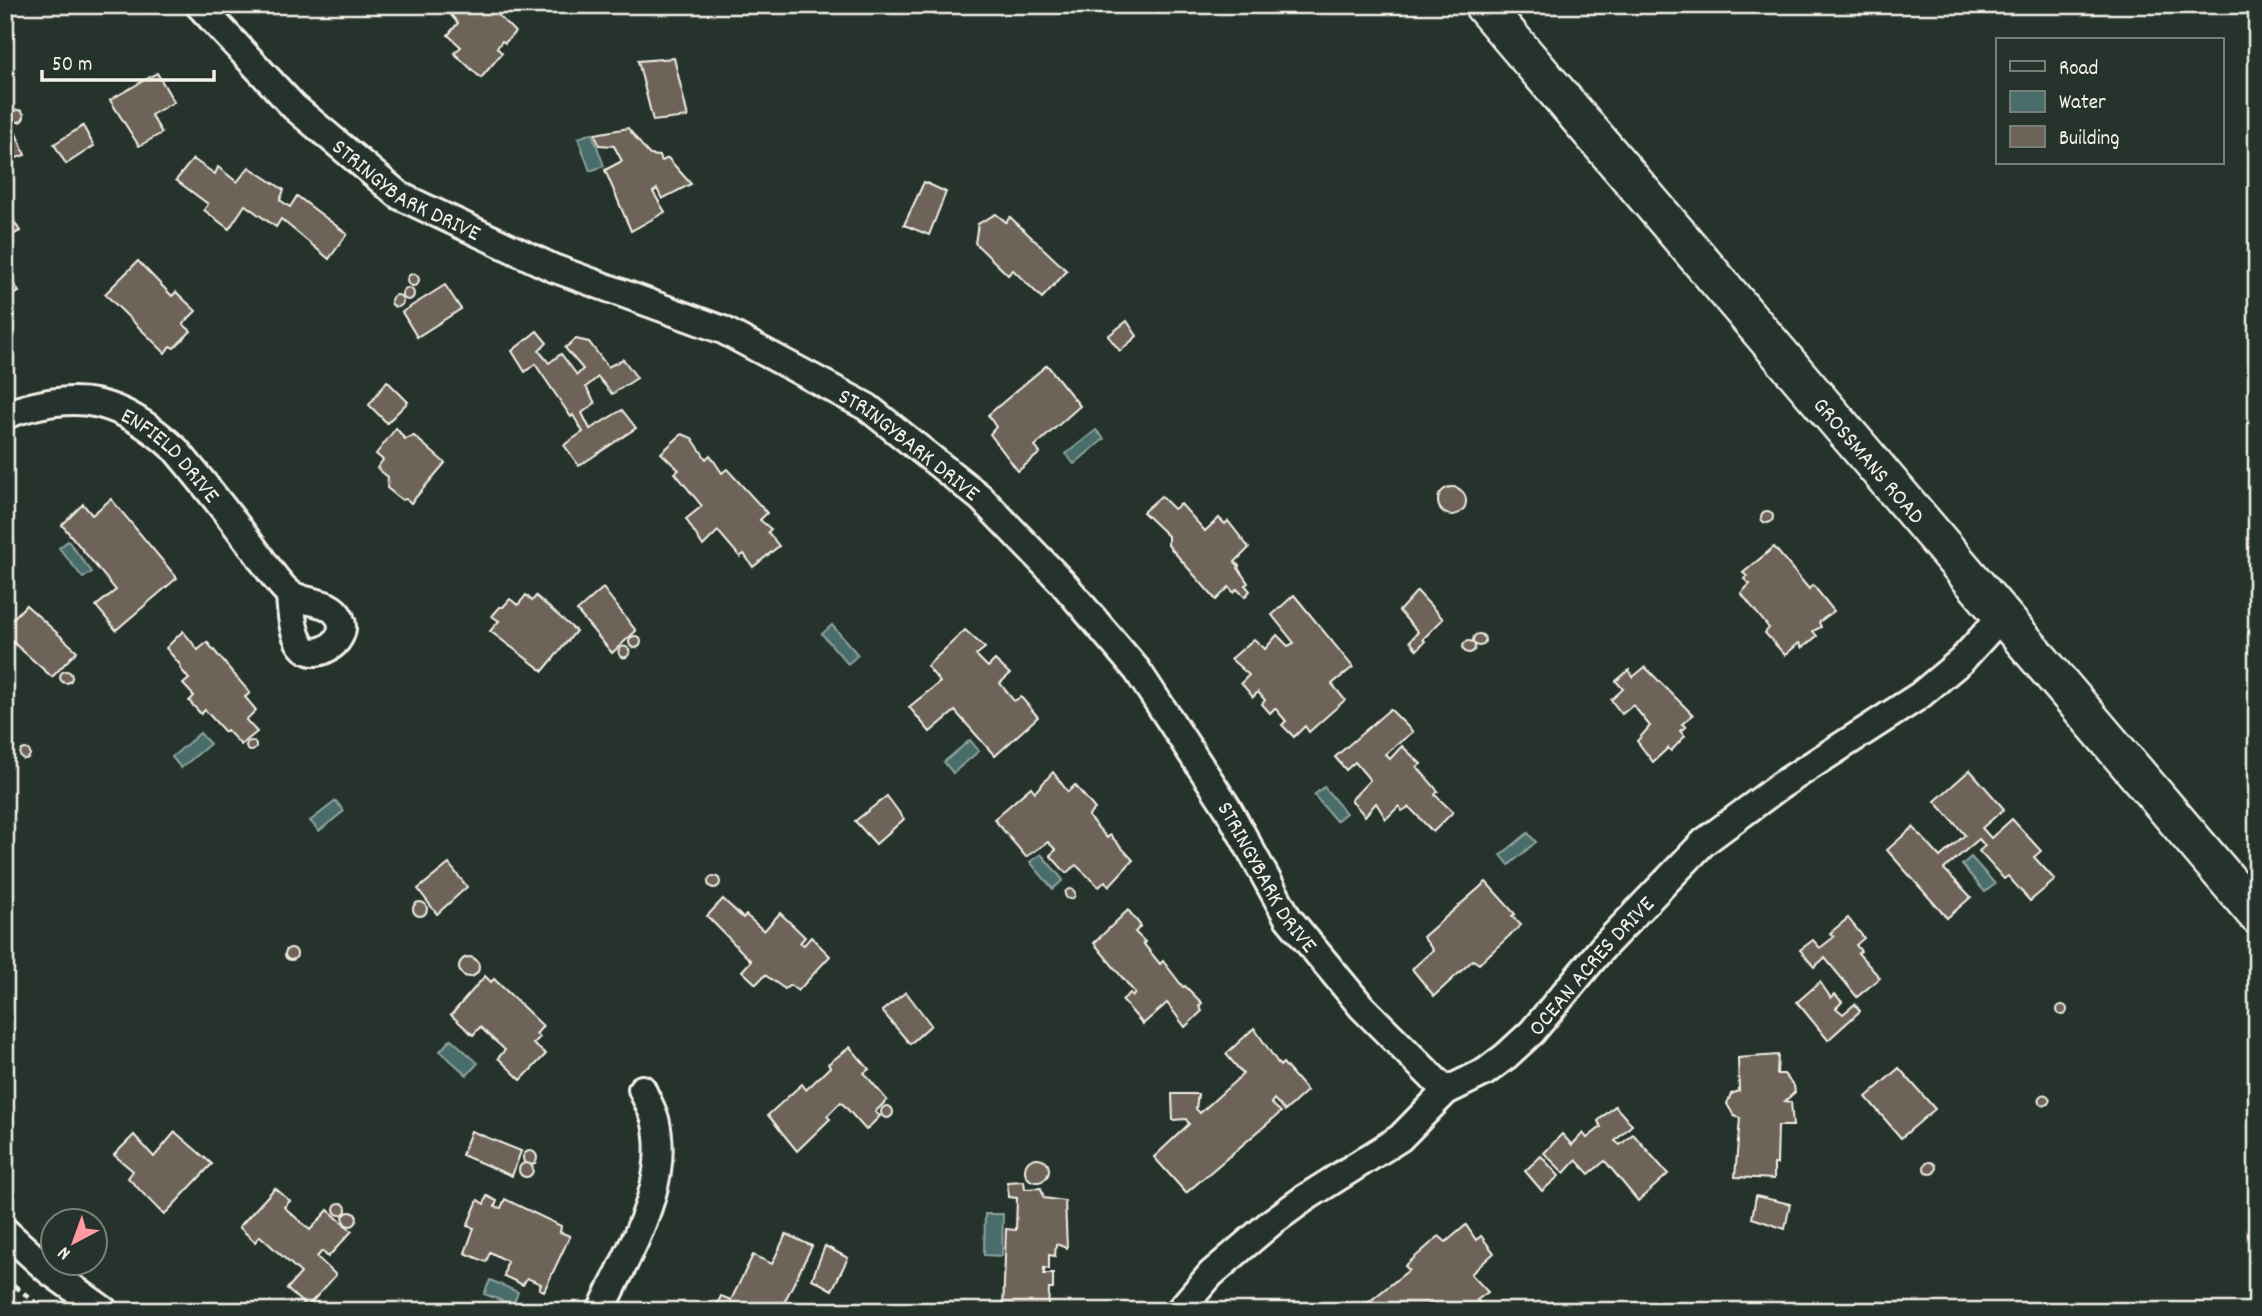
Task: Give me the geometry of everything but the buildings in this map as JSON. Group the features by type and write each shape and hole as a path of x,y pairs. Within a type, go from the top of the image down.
{"street":[{"name":"STRINGYBARK DRIVE","path":"199,5 294,107 400,195 553,268 723,330 867,407 981,498 1062,583 1137,670 1227,807 1288,918 1362,1007 1446,1091"},
{"name":"GROSSMANS ROAD","path":"1483,5 2257,915"},
{"name":"ENFIELD DRIVE","path":"5,415 35,404 82,400 109,406 158,433 176,450 290,594"},
{"name":"OCEAN ACRES DRIVE","path":"1179,1311 1211,1274 1245,1244 1305,1198 1400,1138 1446,1091 1485,1072 1532,1032 1603,947 1704,842 1781,785 1919,696 1961,660 2001,617"},
{"path":"601,1311 643,1220 656,1178 657,1136 654,1118 642,1089"},
{"path":"5,1231 49,1271 105,1311"}],"path":[{"path":"5,1278 46,1311"}],"water":[{"path":"592,133 604,166 590,171 578,138"},
{"path":"1096,430 1104,439 1074,464 1066,454"},
{"path":"68,541 92,572 83,578 59,548"},
{"path":"832,625 858,655 848,664 822,634"},
{"path":"200,733 210,744 181,768 172,757"},
{"path":"970,740 979,751 953,773 944,762"},
{"path":"1324,787 1346,813 1336,821 1314,795"},
{"path":"336,801 344,811 319,831 310,821"},
{"path":"1528,833 1536,842 1509,865 1501,855"},
{"path":"1041,854 1063,880 1053,889 1030,862"},
{"path":"1971,857 1995,884 1985,892 1962,865"},
{"path":"451,1039 478,1063 467,1075 440,1051"},
{"path":"985,1214 1003,1214 1002,1256 984,1255"},
{"path":"490,1280 518,1292 513,1305 484,1294"}]}
